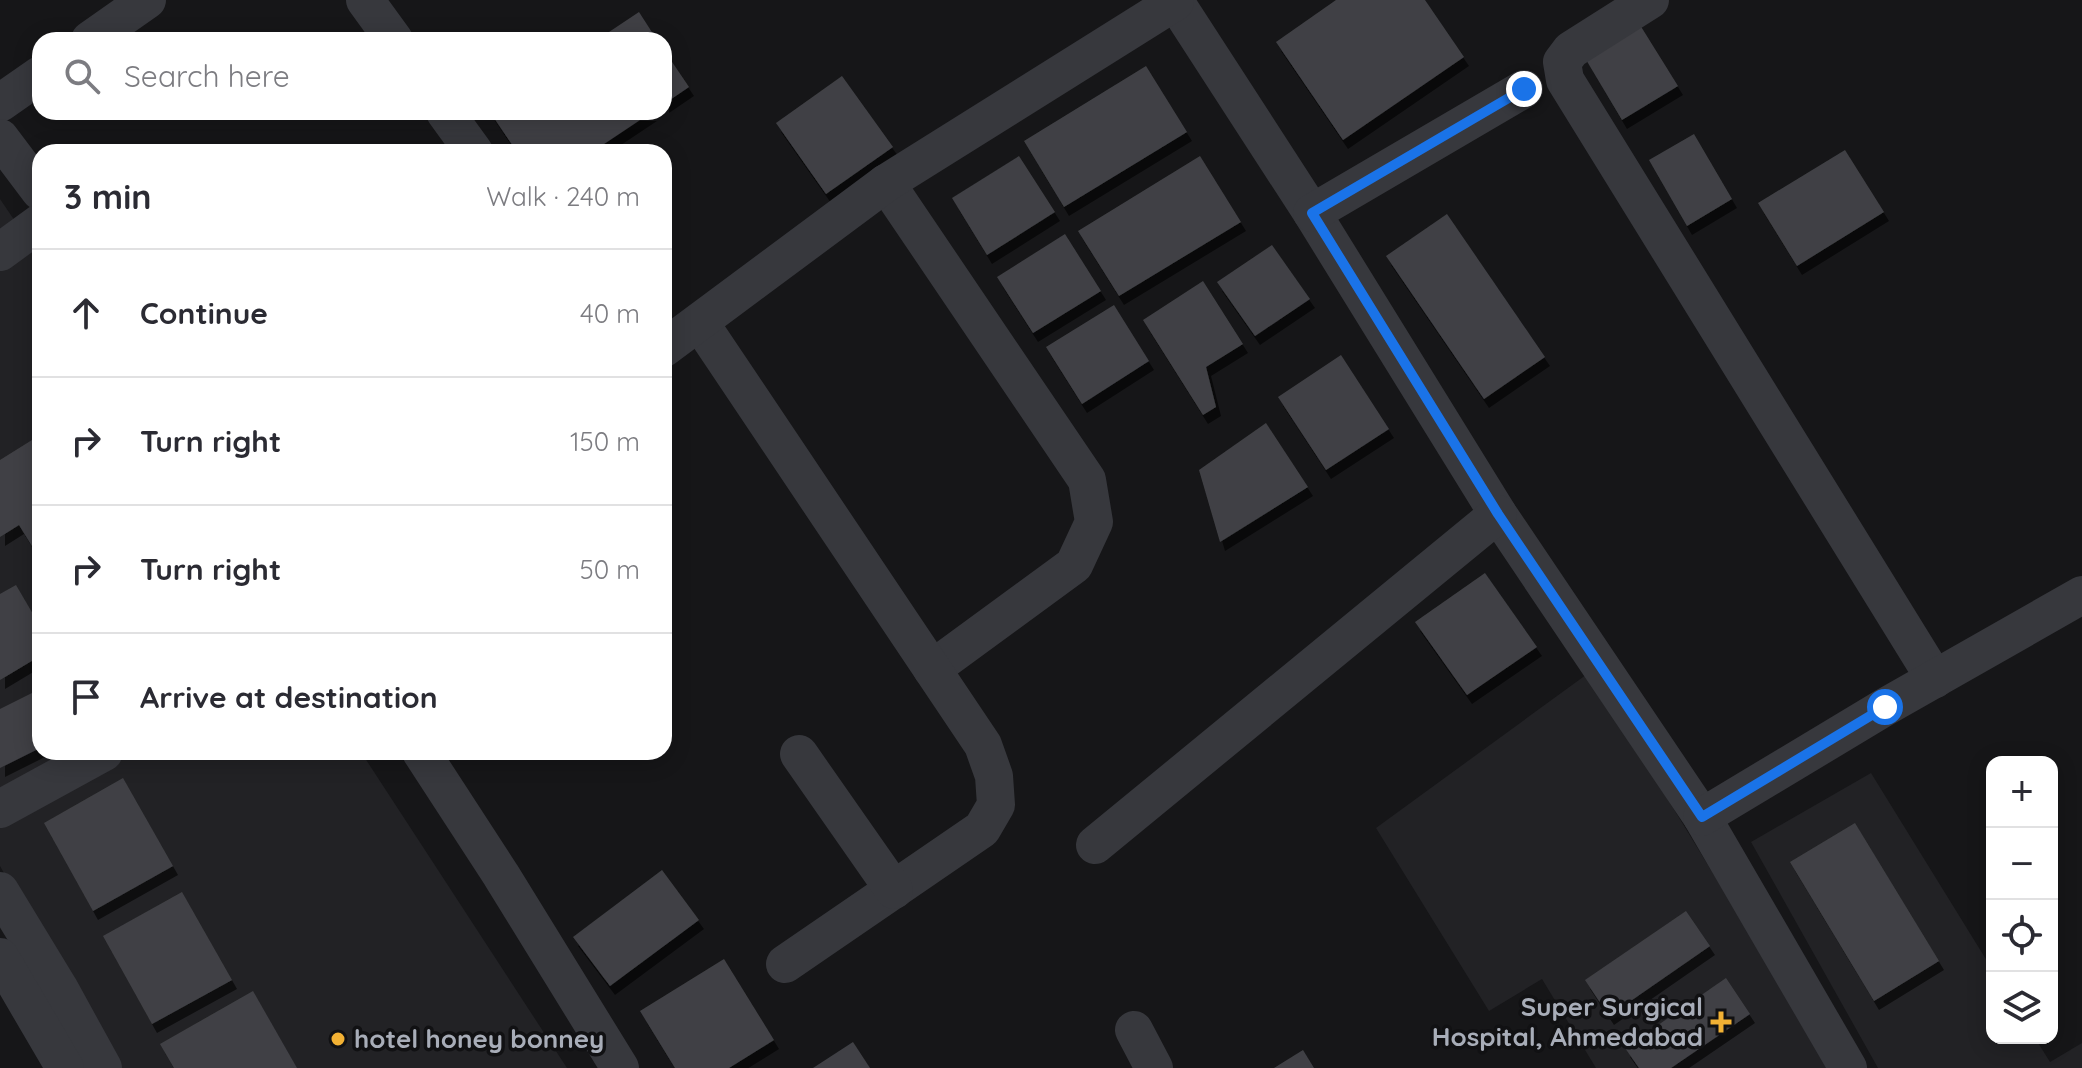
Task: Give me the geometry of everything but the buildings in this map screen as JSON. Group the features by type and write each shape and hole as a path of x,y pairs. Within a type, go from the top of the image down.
{"street":[{"path":"101,32 147,0"},
{"path":"365,0 388,32"},
{"path":"1650,0 1605,12 1562,62 1565,80 1935,679"},
{"path":"672,342 886,183 1175,1 1312,213 1498,514 1702,817 1848,1068"},
{"path":"0,103 32,81"},
{"path":"1312,213 1524,89"},
{"path":"451,120 468,144"},
{"path":"0,138 32,180"},
{"path":"886,183 1087,480 1094,522 1074,565 932,669"},
{"path":"0,252 32,229"},
{"path":"700,323 983,745 994,776 996,805 982,829 785,964"},
{"path":"1095,845 1498,514"},
{"path":"1702,817 2082,595"},
{"path":"799,754 894,890"},
{"path":"0,809 89,760"},
{"path":"426,760 620,1068"},
{"path":"0,891 103,1068"},
{"path":"0,957 64,1068"},
{"path":"1134,1030 1154,1068"}],"shaded area":[{"path":"0,199 32,246 32,760 366,760 567,1068 115,1068 0,866"},
{"path":"1590,672 1832,1068 1596,1068 1542,979 1489,1011 1376,828"},
{"path":"1871,773 1986,959 1986,1044 2039,1044 2050,1062 2082,1043 2082,1068 1878,1068 1751,842"}],"place":[{"name":"Super Surgical Hospital, Ahmedabad","path":"1721,1022"},
{"name":"hotel honey bonney","path":"338,1039"}],"route":[{"path":"1524,89 1312,213 1498,514 1702,817 1885,707"}]}
